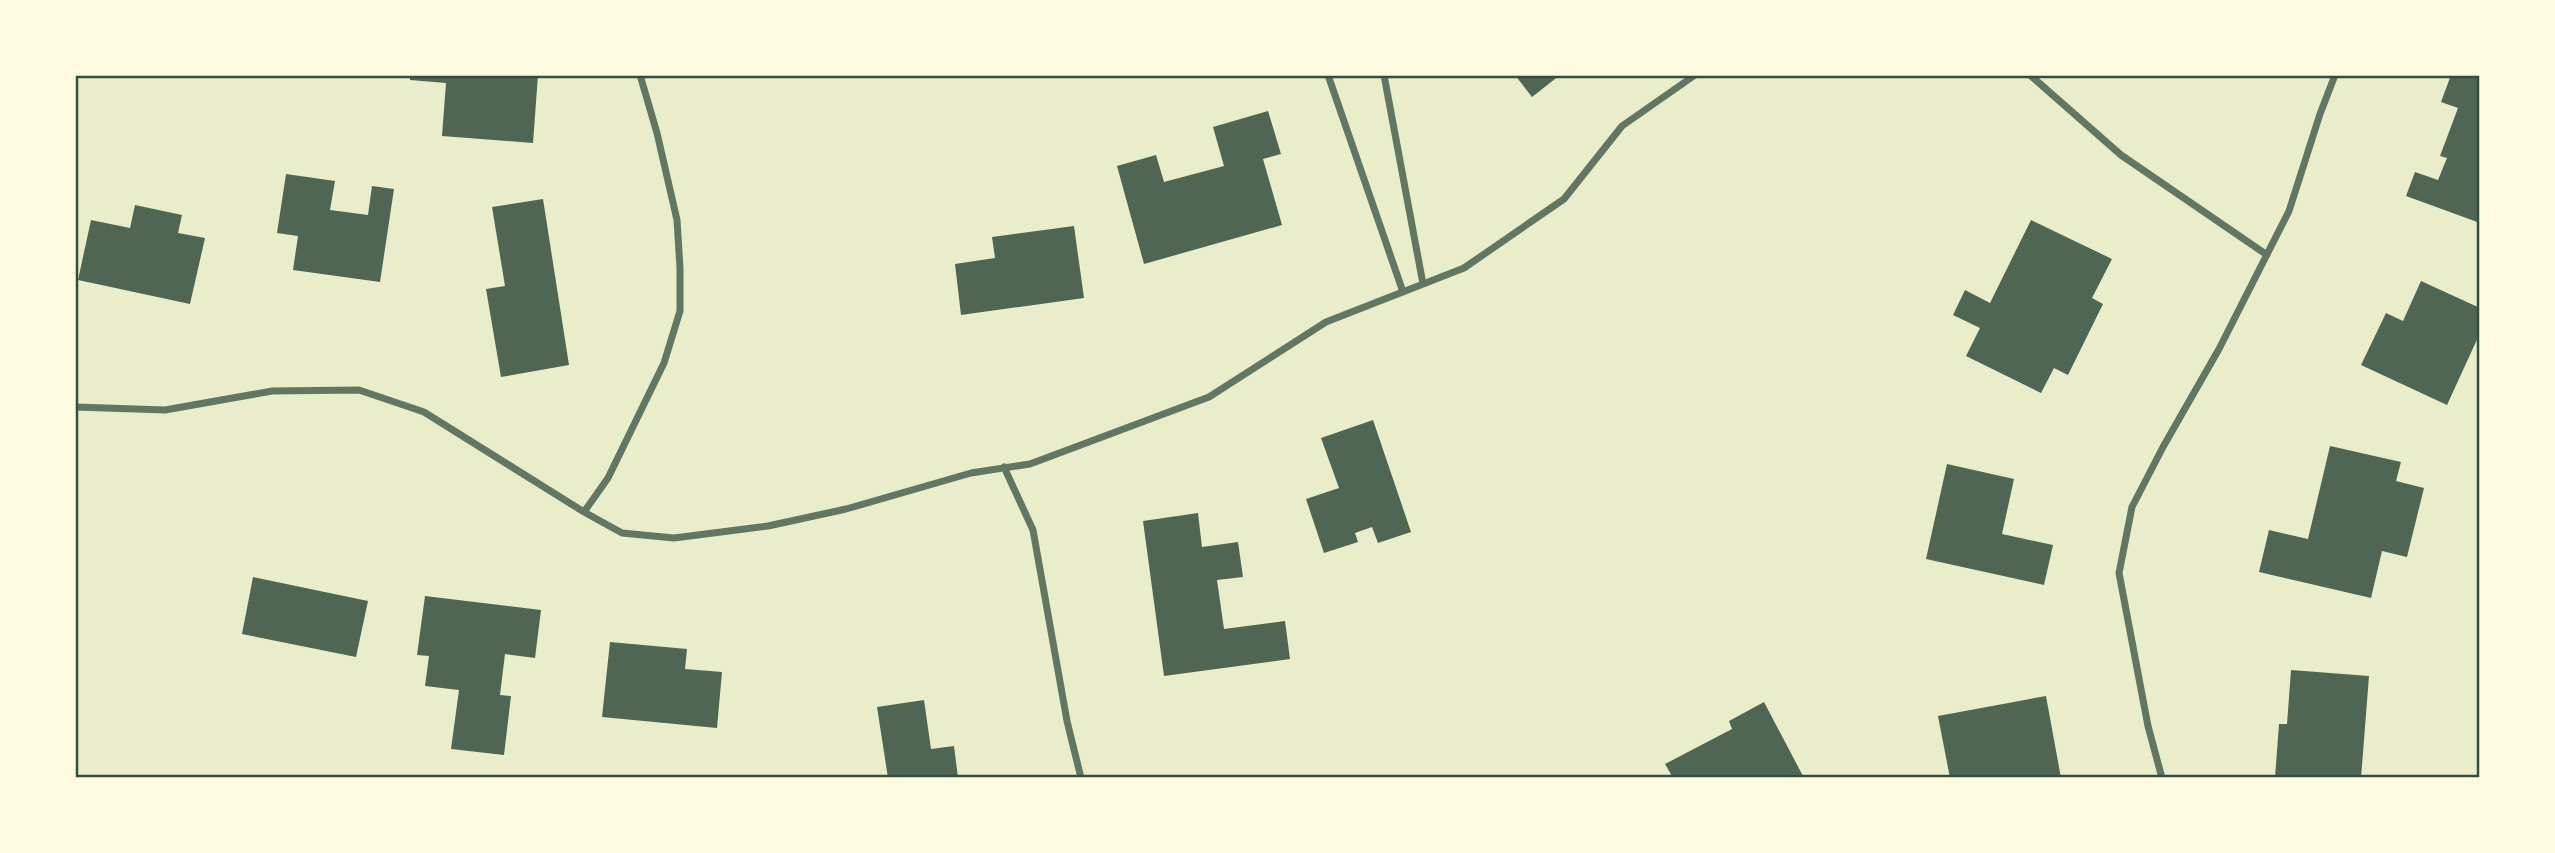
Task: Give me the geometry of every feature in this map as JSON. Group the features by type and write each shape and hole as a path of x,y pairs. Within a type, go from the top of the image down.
{"street":[{"path":"584,512 608,478 664,363 680,310 677,220 640,75"},
{"path":"1328,75 1403,292"},
{"path":"1384,75 1423,284"},
{"path":"75,407 165,410 272,391 359,390 424,412 622,533 674,538 768,526 846,509 971,473 1030,464 1209,397 1326,322 1464,268 1564,199 1622,126 1695,75"},
{"path":"2030,75 2121,155 2267,255"},
{"path":"2162,778 2148,726 2119,573 2132,507 2219,349 2289,211 2335,75"},
{"path":"1004,467 1033,530 1067,721 1081,778"}],"building":[{"path":"410,75 538,75 533,143 442,136 446,83 410,80"},
{"path":"1515,75 1560,75 1532,97"},
{"path":"2451,75 2480,75 2480,223 2406,196 2415,172 2438,180 2447,158 2440,156 2458,108 2441,102"},
{"path":"1268,111 1281,154 1263,159 1282,225 1144,264 1117,166 1156,155 1164,182 1224,166 1213,127"},
{"path":"286,174 335,181 330,210 368,215 372,186 394,189 380,282 293,270 298,236 277,233"},
{"path":"543,199 569,365 501,377 486,289 505,286 492,207"},
{"path":"135,205 182,215 178,233 205,238 190,304 78,280 91,220 130,228"},
{"path":"2031,220 2112,259 2092,298 2103,304 2068,375 2054,368 2041,393 1966,356 1980,328 1953,315 1965,290 1990,303"},
{"path":"1074,226 1084,298 961,315 955,264 995,258 992,237"},
{"path":"2421,281 2480,308 2480,333 2447,405 2361,365 2386,313 2403,321"},
{"path":"1373,420 1411,532 1378,543 1372,527 1355,533 1358,542 1324,553 1306,499 1339,488 1321,438"},
{"path":"2330,446 2401,462 2396,481 2424,488 2407,557 2382,551 2371,598 2259,572 2269,530 2308,539"},
{"path":"1947,464 2014,479 2002,534 2053,545 2044,585 1926,559"},
{"path":"1198,513 1202,547 1238,542 1243,577 1217,580 1224,629 1285,621 1290,659 1164,676 1143,521"},
{"path":"253,577 368,601 356,657 242,634"},
{"path":"425,596 541,610 535,658 505,654 500,695 511,696 504,755 451,749 459,690 425,686 429,656 417,655"},
{"path":"610,642 687,649 685,669 722,672 717,728 602,717"},
{"path":"2291,670 2369,676 2361,778 2275,778 2279,724 2287,724"},
{"path":"2046,696 2061,778 1950,778 1938,716"},
{"path":"924,700 931,749 954,746 958,778 888,778 877,707"},
{"path":"1764,702 1804,778 1673,778 1665,764 1732,729 1729,721"}]}
